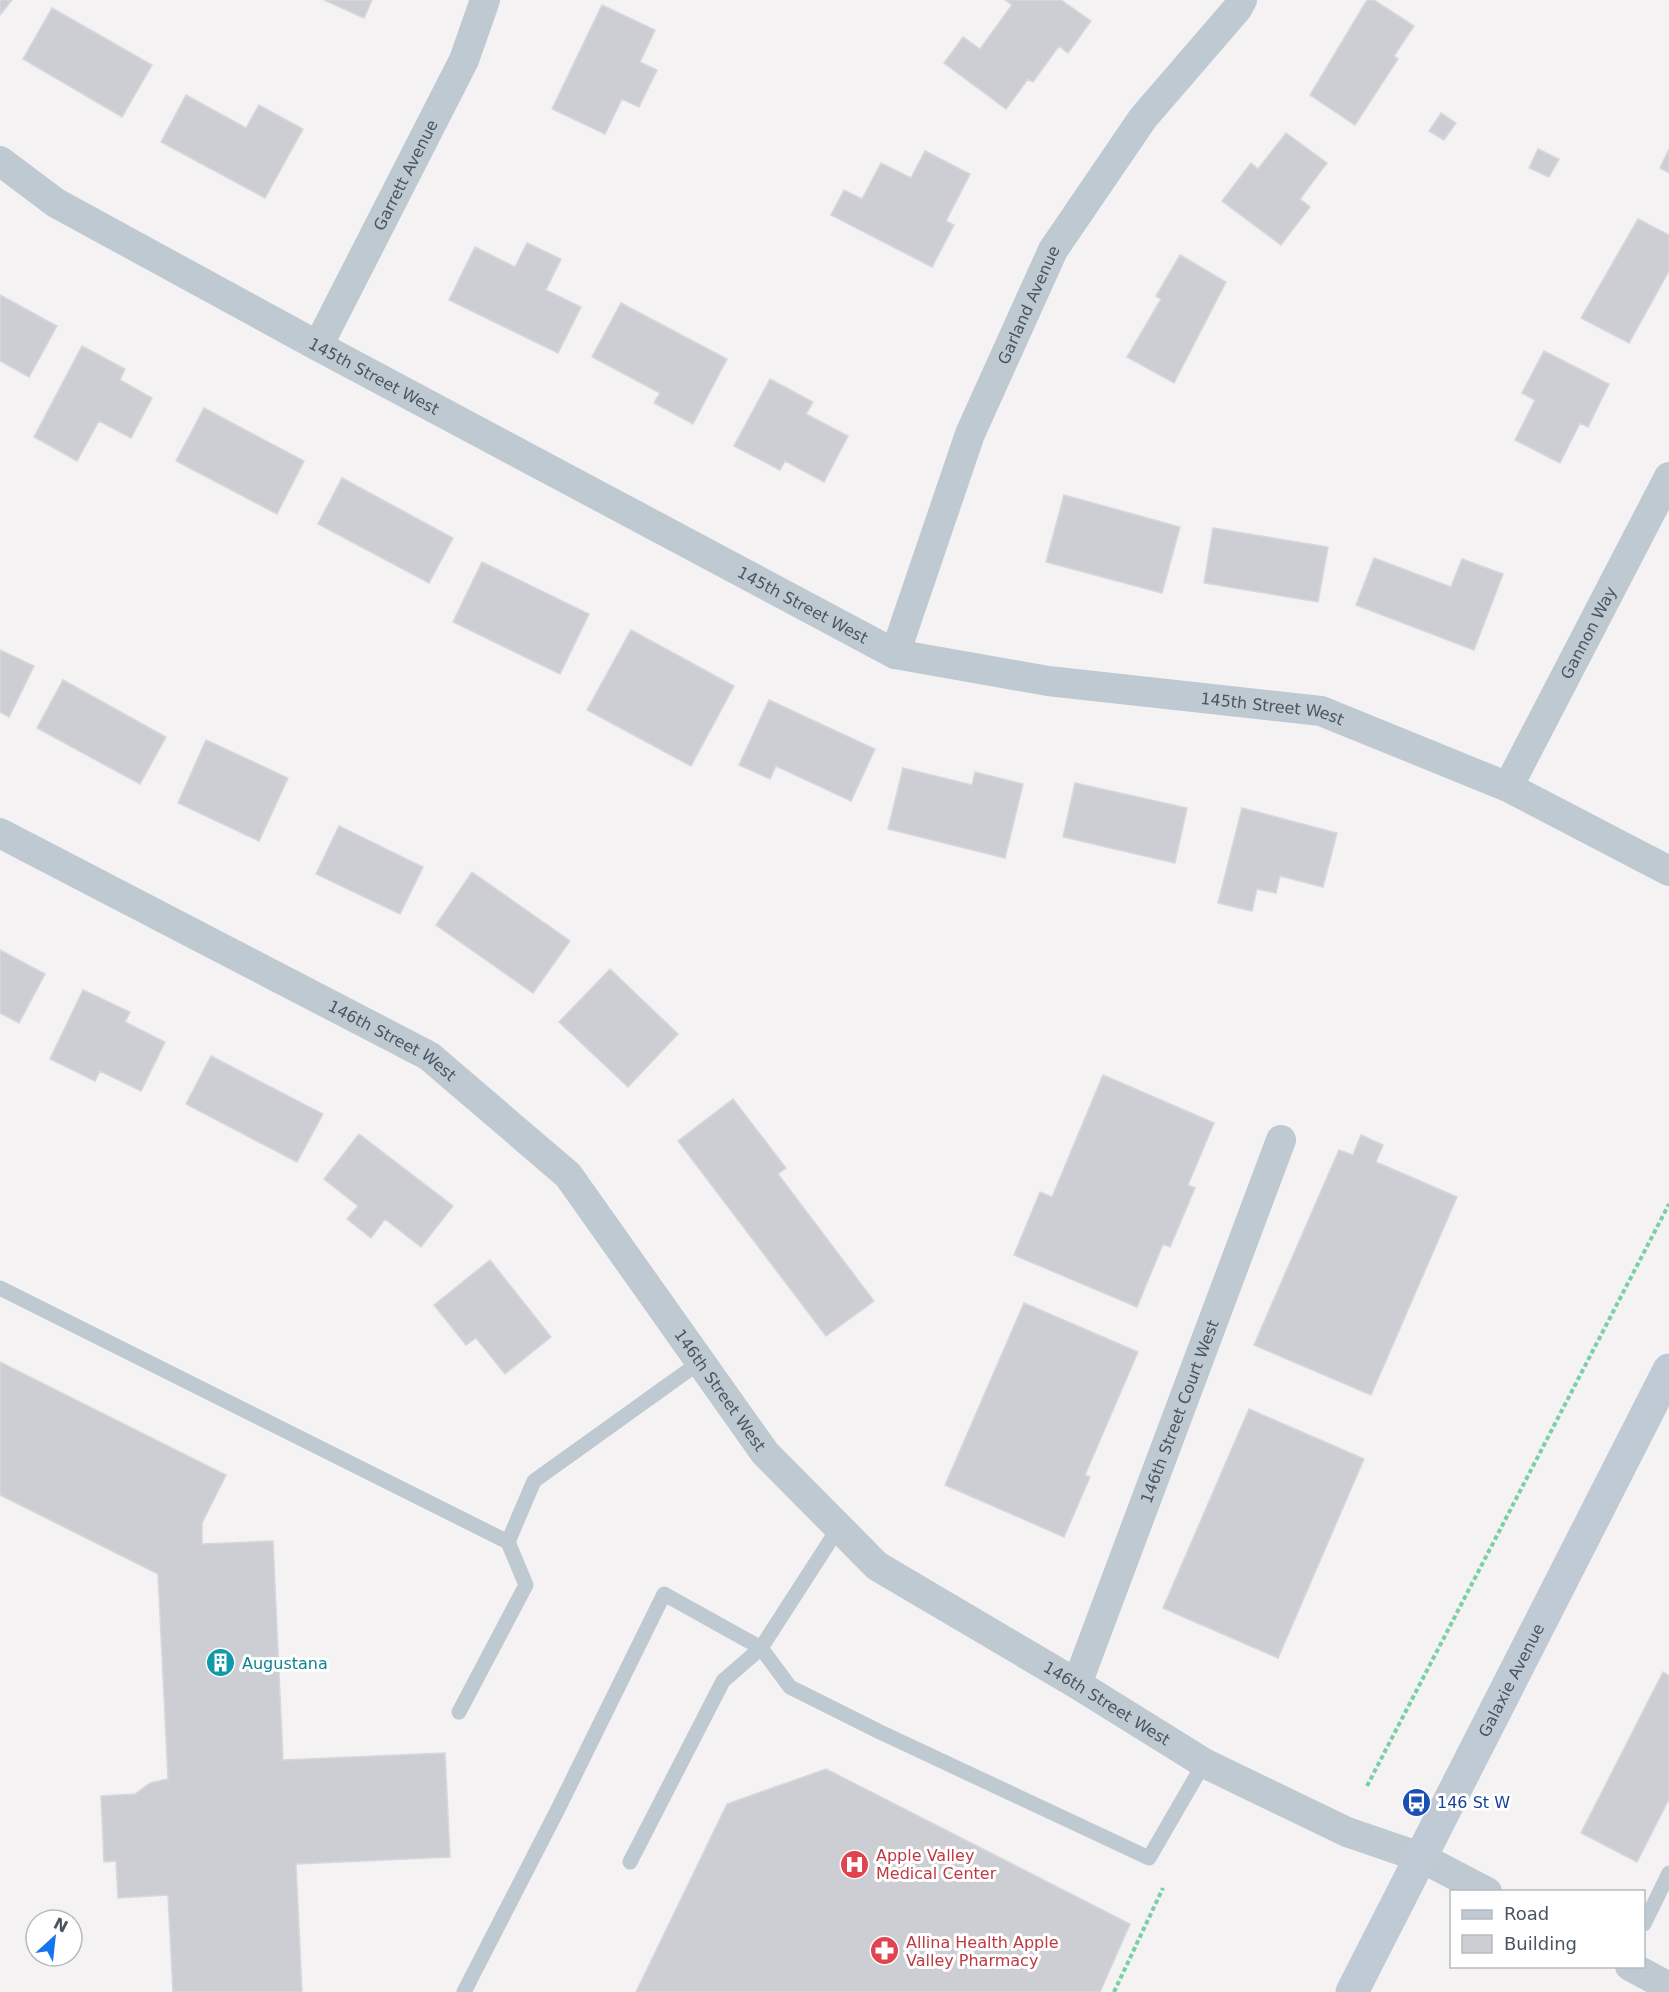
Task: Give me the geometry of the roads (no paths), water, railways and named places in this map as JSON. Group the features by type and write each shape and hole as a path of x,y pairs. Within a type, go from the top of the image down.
{"street":[{"name":"Garrett Avenue","path":"318,346 464,60 485,0"},
{"name":"Garland Avenue","path":"895,654 970,434 1053,250 1143,118 1242,0"},
{"name":"145th Street West","path":"0,161 56,203 318,346 895,654 1048,681 1321,711 1508,787 1669,871"},
{"name":"Gannon Way","path":"1508,787 1669,477"},
{"name":"146th Street West","path":"0,832 429,1056 568,1175 765,1453 878,1566 1077,1684 1204,1763 1347,1832 1420,1857 1483,1890"},
{"name":"146th Street Court West","path":"1077,1684 1281,1140"},
{"name":"Galaxie Avenue","path":"1352,1992 1669,1370"},
{"path":"1634,1968 1669,1987"}],"lane":[{"path":"0,1288 508,1542 526,1585 459,1712"},
{"path":"508,1542 534,1481 700,1362"},
{"path":"630,1862 723,1681 761,1648 839,1527"},
{"path":"464,1992 558,1809 664,1594 761,1648 790,1687 880,1732 1149,1858 1204,1763"},
{"path":"1645,1922 1669,1874"}],"place":[{"name":"Augustana","path":"221,1663"},
{"name":"146 St W","path":"1416,1802"},
{"name":"Apple Valley Medical Center","path":"855,1864"},
{"name":"Allina Health Apple Valley Pharmacy","path":"885,1951"}]}
